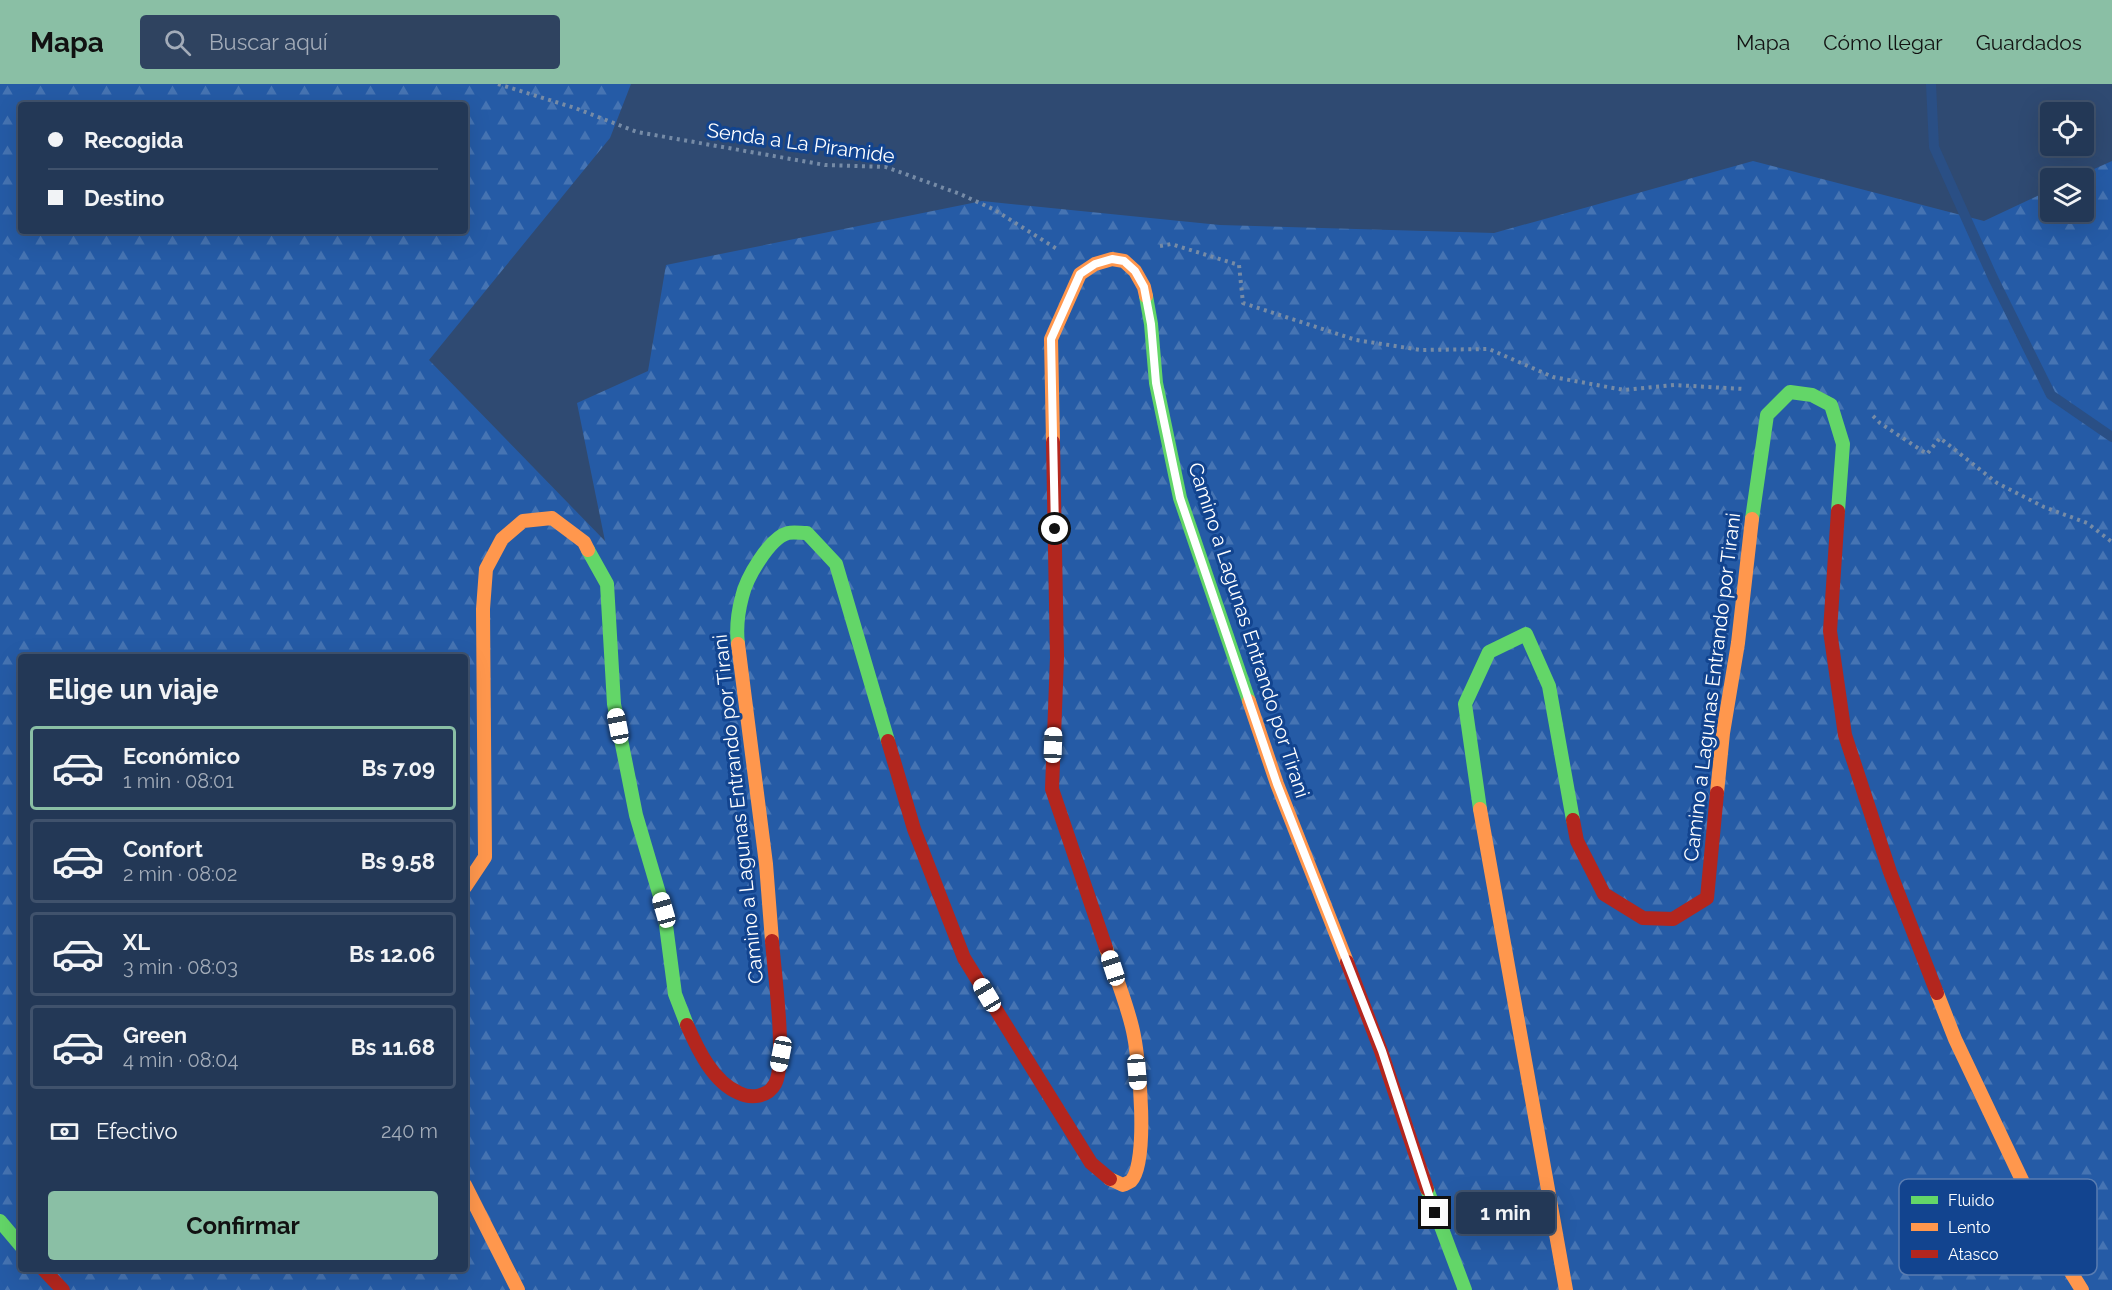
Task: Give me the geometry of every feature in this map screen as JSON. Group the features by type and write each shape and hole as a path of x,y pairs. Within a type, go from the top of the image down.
{"street":[{"path":"1080,274 1095,264 1112,259 1124,261"},
{"name":"Camino a Lagunas Entrando por Tirani","path":"1124,261 1135,271 1144,287 1151,324 1156,383 1180,498 1277,784 1382,1051 1435,1213 1465,1290"},
{"name":"Camino a Lagunas Entrando por Tirani","path":"468,882 485,857 483,609 486,569 502,538 523,521 552,518 584,542 608,584 614,704 636,815 664,910 675,994 698,1051 727,1088 747,1097 762,1095 775,1084 781,1054 768,887 736,629 742,594 770,545 787,533 807,533 836,564 914,829 964,958 1090,1163 1113,1182 1123,1185 1131,1181 1137,1169 1142,1144 1134,1035 1052,789 1057,657 1051,339 1080,274"},
{"path":"1775,407 1790,392 1812,395 1831,405 1833,411 1843,444 1830,631 1845,735 1890,872 1955,1039 2021,1179"},
{"name":"Camino a Lagunas Entrando por Tirani","path":"1566,1290 1482,819 1465,704 1489,652 1526,634 1549,686 1577,841 1604,894 1642,918 1673,919 1707,898 1722,744 1738,643 1756,484 1767,415 1775,407"},
{"path":"468,1191 518,1290"},
{"path":"0,1221 18,1242"},
{"path":"46,1272 63,1290"},
{"path":"2073,1275 2082,1290"}],"path":[{"name":"Senda a La Piramide","path":"498,84 575,108 638,132 825,165 886,167 960,194 993,210 1059,250 1080,274"},
{"path":"1124,261 1145,250 1171,244 1239,265 1243,303 1356,340 1421,350 1489,349 1553,376 1624,390 1674,384 1751,390 1775,407"},
{"path":"1833,411 1846,407 1869,412 1880,423 1927,454 1940,438 1997,483 2044,507 2087,523 2112,542"}],"green space":[{"path":"0,84 631,84 610,138 429,360 605,541 577,403 648,371 666,265 982,201 1220,225 1494,233 1753,161 1984,221 2040,195 2040,222 2094,222 2094,169 2112,161 2112,1290 0,1290"}],"waterway":[{"path":"1931,84 1934,147 1993,278 2051,395 2112,437"}],"traffic: fast":[{"path":"1146,296 1156,383 1180,498 1249,701"},
{"path":"1752,519 1767,415 1790,392 1812,395 1831,405 1843,444 1838,511"},
{"path":"738,644 739,608 744,589 759,560 781,536 788,533 807,533 836,564 888,741"},
{"path":"588,550 607,584 614,704 636,815 664,910 675,994 687,1025"},
{"path":"1480,809 1465,704 1489,652 1526,634 1549,686 1573,820"},
{"path":"1427,1189 1465,1290"},
{"path":"0,1221 18,1242"}],"traffic: slow":[{"path":"1053,442 1051,339 1080,274 1095,264 1112,259 1124,261 1135,271 1146,296"},
{"path":"468,882 485,857 483,609 486,569 502,539 523,521 552,518 584,542 588,550"},
{"path":"1717,793 1723,733 1738,643 1752,519"},
{"path":"738,644 766,864 772,941"},
{"path":"1249,701 1277,784 1347,962"},
{"path":"1480,809 1566,1290"},
{"path":"1106,948 1132,1025 1141,1111 1140,1154 1137,1170 1131,1181 1124,1185 1110,1179"},
{"path":"1937,993 1955,1039 2021,1179"},
{"path":"468,1191 518,1290"},
{"path":"2073,1275 2082,1290"}],"traffic: jam":[{"path":"1053,442 1057,657 1052,789 1106,948"},
{"path":"1838,511 1830,631 1845,735 1890,872 1937,993"},
{"path":"888,741 914,829 964,958 1091,1163 1110,1179"},
{"path":"1573,820 1577,841 1604,894 1643,918 1673,919 1707,898 1717,793"},
{"path":"687,1025 707,1064 721,1081 744,1095 759,1096 768,1092 775,1084 780,1056 779,1015 772,941"},
{"path":"1347,962 1381,1051 1427,1189"},
{"path":"46,1272 63,1290"}],"route":[{"path":"1055,529 1051,339 1080,274 1095,264 1112,259 1124,261 1135,271 1144,287 1151,324 1156,383 1180,498 1277,784 1382,1051 1435,1213"}]}
